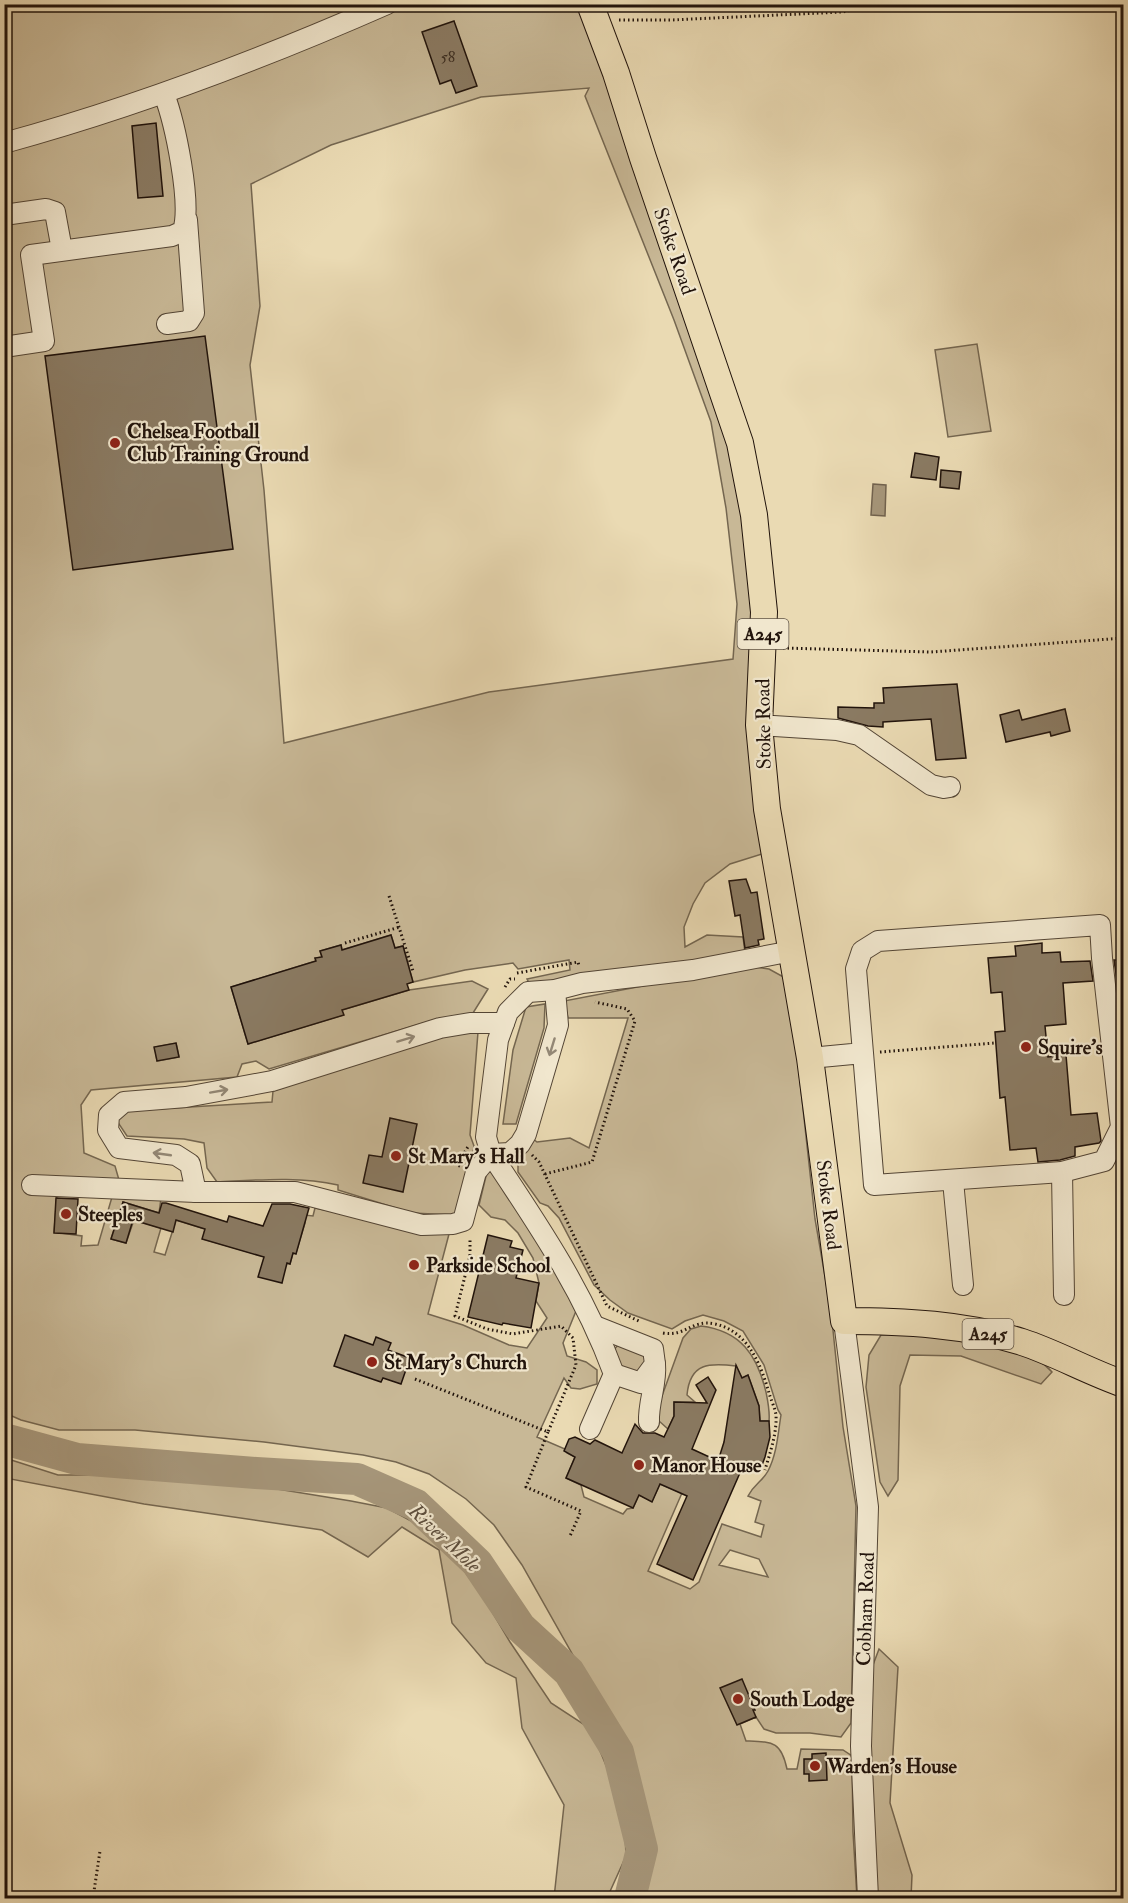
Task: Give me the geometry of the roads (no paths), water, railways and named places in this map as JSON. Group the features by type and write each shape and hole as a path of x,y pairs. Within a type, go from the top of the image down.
{"main road":[{"name":"Stoke Road","path":"593,12 616,73 740,443 754,515 764,612 759,725 767,809 810,1058 844,1321"},
{"name":"A245","path":"844,1321 909,1323 960,1328 987,1334 1022,1342 1124,1384"}],"street":[{"path":"4,143 164,94 303,41 387,4"},
{"path":"164,94 171,113 179,154 194,313 189,321 167,324"},
{"path":"4,215 46,209 55,212 62,250"},
{"path":"4,347 51,340 31,255 172,236 183,231 187,220"},
{"path":"759,725 837,730 859,735 931,785 950,787"},
{"path":"1100,925 1121,1127 1104,1161 1062,1172 874,1185 863,1053 856,969 862,951 878,941 1100,925"},
{"path":"32,1185 196,1192 295,1192 422,1225 453,1224 463,1221 476,1172 488,1146 498,1040 508,1012 528,992 693,970 792,951"},
{"path":"488,1146 510,1153 520,1144 526,1134 558,1025 555,990"},
{"path":"196,1192 190,1164 176,1155 119,1148 108,1130 109,1115 124,1102 186,1097 272,1081 440,1028 470,1023 504,1023"},
{"path":"810,1058 863,1053"},
{"path":"488,1146 547,1238 585,1304 614,1374 590,1429"},
{"path":"1062,1172 1064,1295"},
{"path":"953,1181 963,1285"},
{"name":"Cobham Road","path":"844,1321 868,1507 861,1746 868,1899"},
{"path":"595,1326 653,1349 656,1379 649,1407 649,1422"},
{"path":"614,1374 641,1383 655,1364"}],"waterway":[{"name":"River Mole","path":"4,1439 77,1459 357,1479 416,1505 477,1563 520,1627 569,1672 618,1752 642,1849 630,1898"}],"place":[{"name":"Chelsea Football Club Training Ground","path":"115,443"},
{"name":"Squire's","path":"1026,1047"},
{"name":"St Mary's Hall","path":"396,1156"},
{"name":"Steeples","path":"66,1214"},
{"name":"Parkside School","path":"414,1265"},
{"name":"St Mary's Church","path":"372,1362"},
{"name":"Manor House","path":"639,1465"},
{"name":"South Lodge","path":"738,1699"},
{"name":"Warden's House","path":"815,1766"}]}
